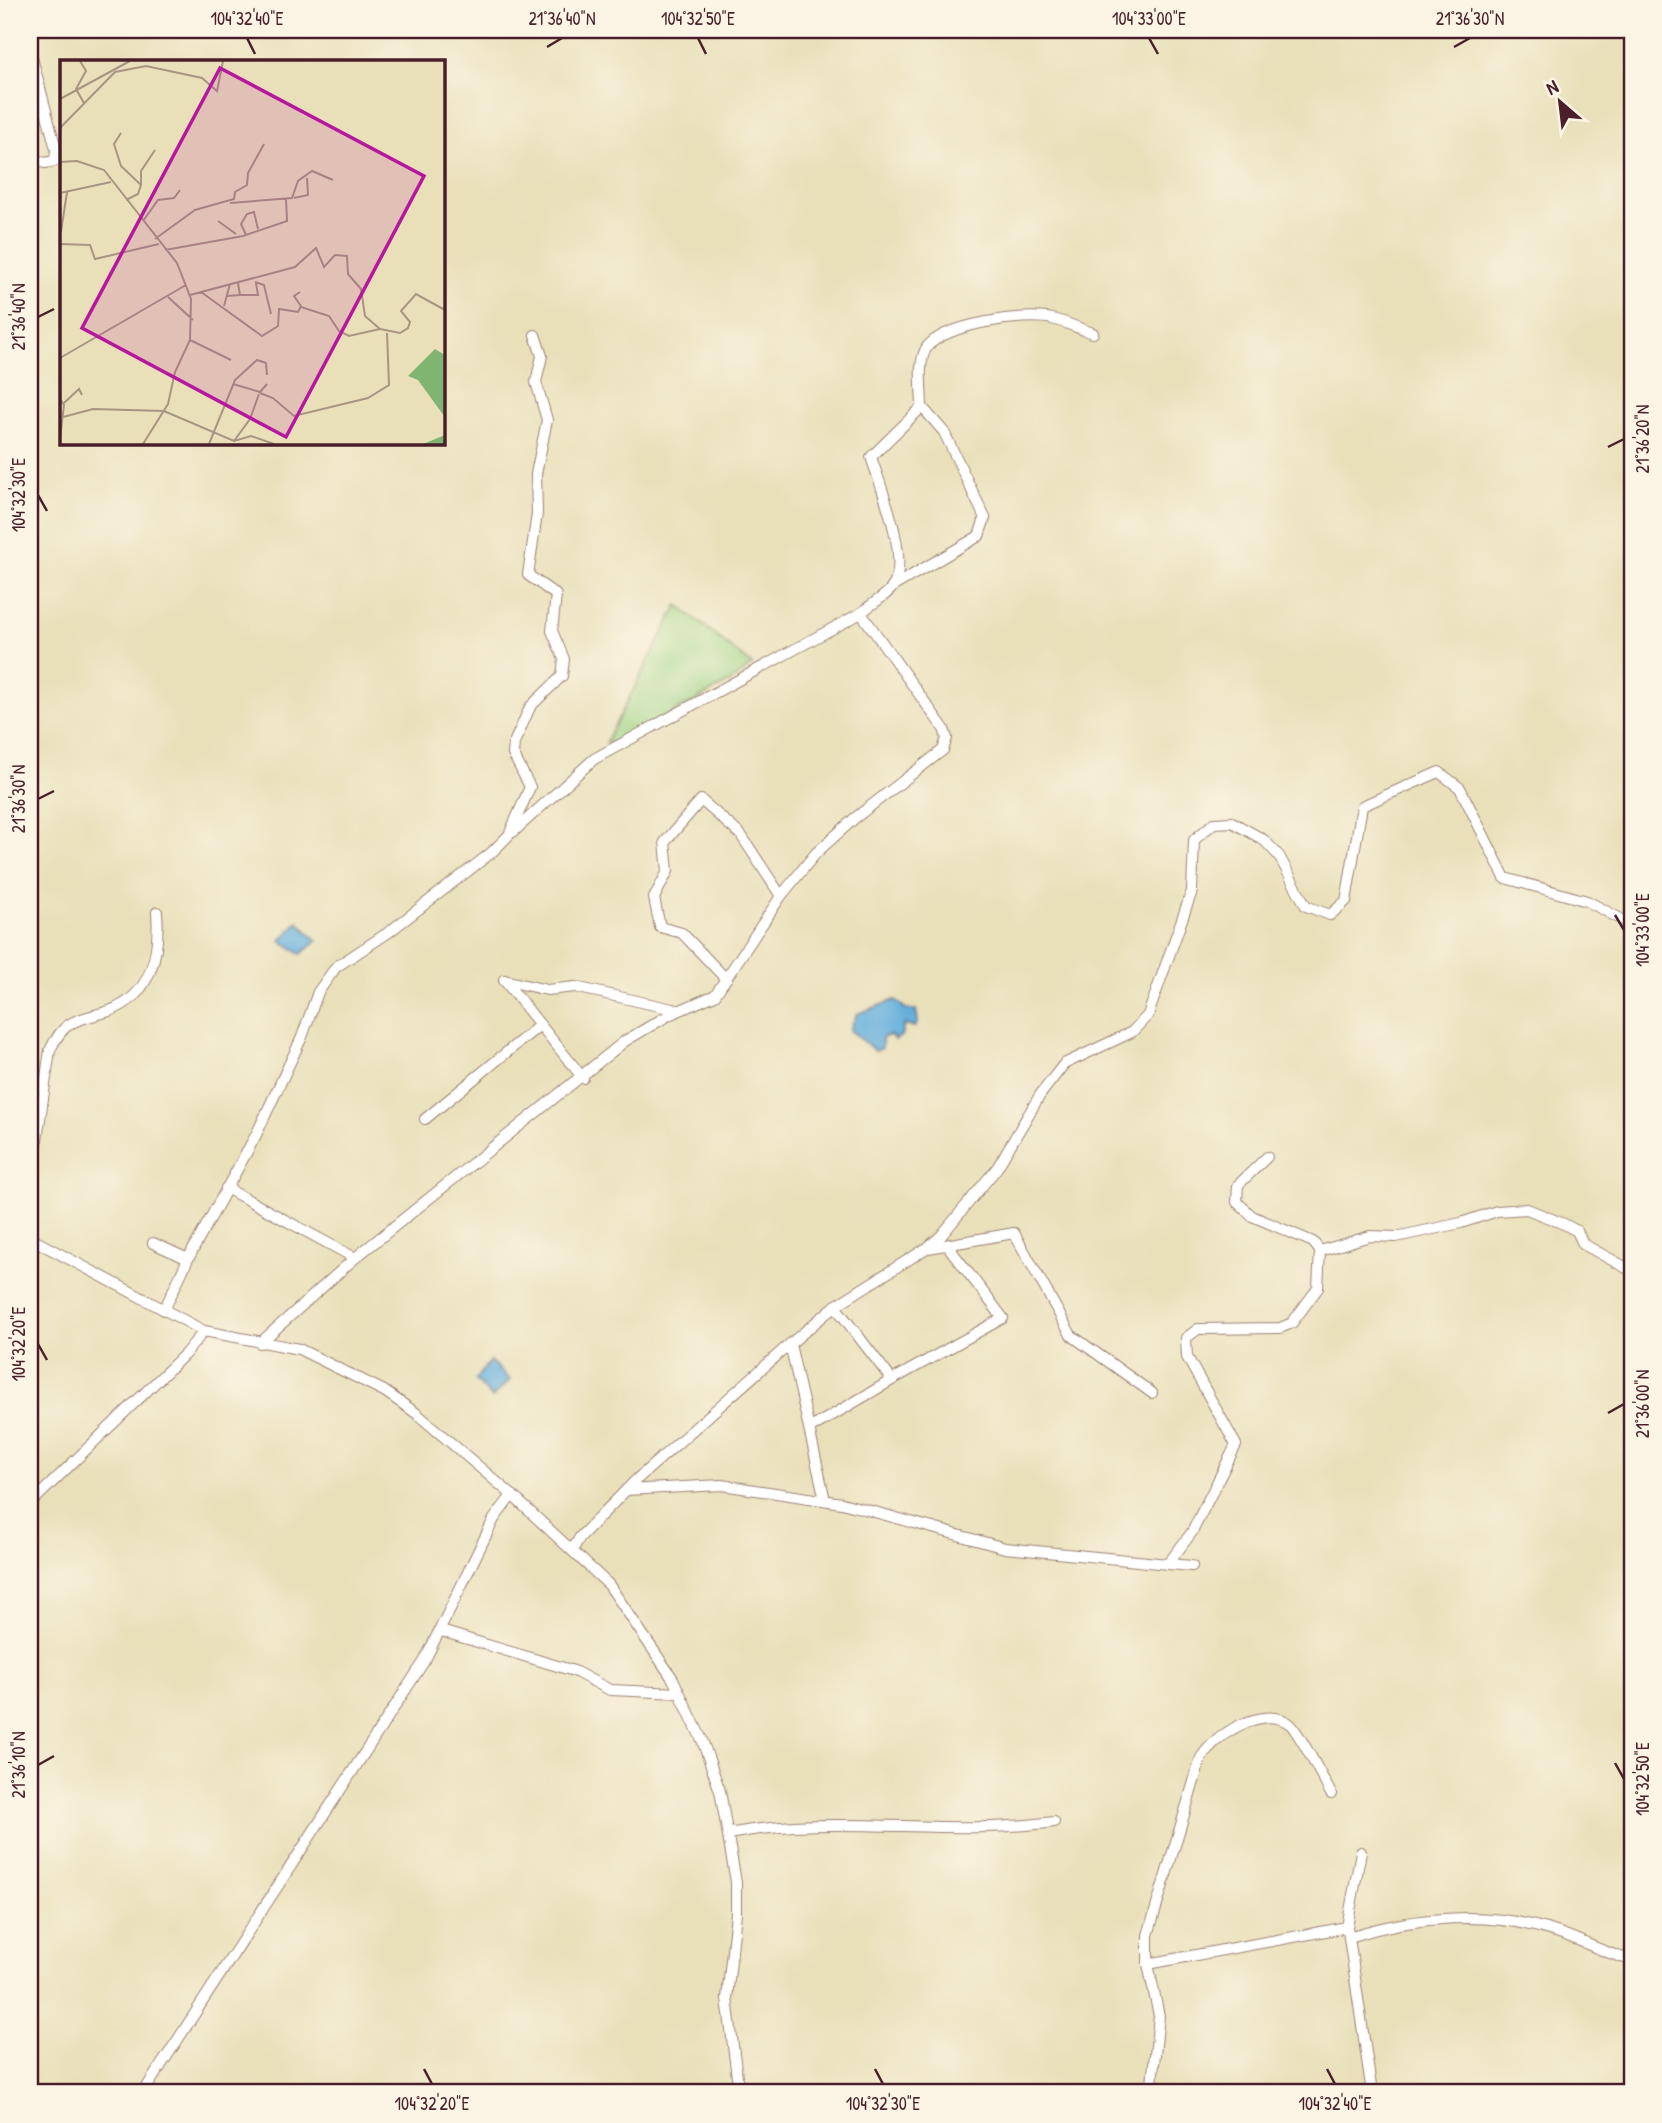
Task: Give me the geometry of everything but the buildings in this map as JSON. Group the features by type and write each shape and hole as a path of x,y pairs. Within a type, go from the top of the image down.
{"street":[{"path":"30,50 56,149 55,161 45,163 30,158"},
{"path":"164,1310 188,1259 256,1135 302,1037 318,992 336,967 389,932 491,853 594,759 861,613 892,587 979,536 985,518 944,432 922,407 922,364 928,347 964,325 1050,318 1093,333"},
{"path":"509,835 530,787 513,754 513,743 530,708 562,676 564,659 552,631 556,595 528,575 537,514 536,474 547,420 536,382 542,356 535,335"},
{"path":"892,587 898,570 895,534 871,457 922,407"},
{"path":"260,1343 355,1258 583,1078 625,1041 649,1025 715,995 781,896 826,843 943,750 946,744 944,729 861,613"},
{"path":"573,1549 580,1537 626,1490 790,1344 835,1306 928,1248 996,1168 1040,1096 1064,1064 1132,1032 1148,1015 1192,891 1194,840 1214,822 1232,822 1264,840 1279,856 1306,906 1330,915 1346,901 1362,806 1439,772 1460,788 1505,878 1587,901 1632,925"},
{"path":"726,979 682,933 660,927 654,898 668,871 665,842 701,800 741,835 781,896"},
{"path":"30,1188 50,1050 59,1032 74,1019 110,1010 128,1000 147,982 154,962 157,912"},
{"path":"583,1078 504,980 547,990 575,987 680,1011"},
{"path":"425,1119 540,1025"},
{"path":"1168,1564 1192,1532 1236,1445 1186,1357 1186,1338 1198,1329 1279,1328 1292,1322 1318,1288 1320,1251 1313,1242 1252,1216 1237,1202 1238,1185 1267,1157"},
{"path":"226,1188 355,1258"},
{"path":"1320,1251 1370,1236 1396,1237 1461,1223 1497,1211 1527,1209 1577,1231 1583,1244 1632,1271"},
{"path":"928,1248 1014,1233 1071,1335 1152,1394"},
{"path":"30,1238 204,1331 308,1353 384,1391 415,1413 512,1495 609,1585 658,1654 680,1693 712,1768 728,1833 736,1882 736,1913 727,1998 739,2093"},
{"path":"153,1242 188,1259"},
{"path":"809,1429 1003,1318 947,1245"},
{"path":"835,1306 892,1380"},
{"path":"30,1504 185,1354 204,1331"},
{"path":"790,1344 825,1500"},
{"path":"626,1490 722,1485 825,1500 1005,1548 1192,1566"},
{"path":"143,2093 234,1957 441,1631 494,1519 512,1495"},
{"path":"441,1631 574,1671 610,1690 680,1693"},
{"path":"1151,2093 1159,2016 1148,1964 1150,1923 1198,1766 1212,1743 1244,1723 1266,1719 1285,1721 1301,1738 1331,1794"},
{"path":"728,1833 778,1826 999,1829 1054,1822"},
{"path":"1362,1852 1348,1932 1373,2093"},
{"path":"1148,1964 1450,1917 1524,1924 1556,1932 1632,1960"}],"green space":[{"path":"678,605 752,665 732,681 616,743 606,742"}],"water":[{"path":"298,922 317,941 301,954 281,940"},
{"path":"895,1000 907,1010 916,1010 918,1021 915,1027 904,1025 901,1036 895,1040 890,1035 882,1038 882,1048 875,1051 850,1030 857,1014"},
{"path":"490,1361 510,1380 492,1398 475,1380"}]}
